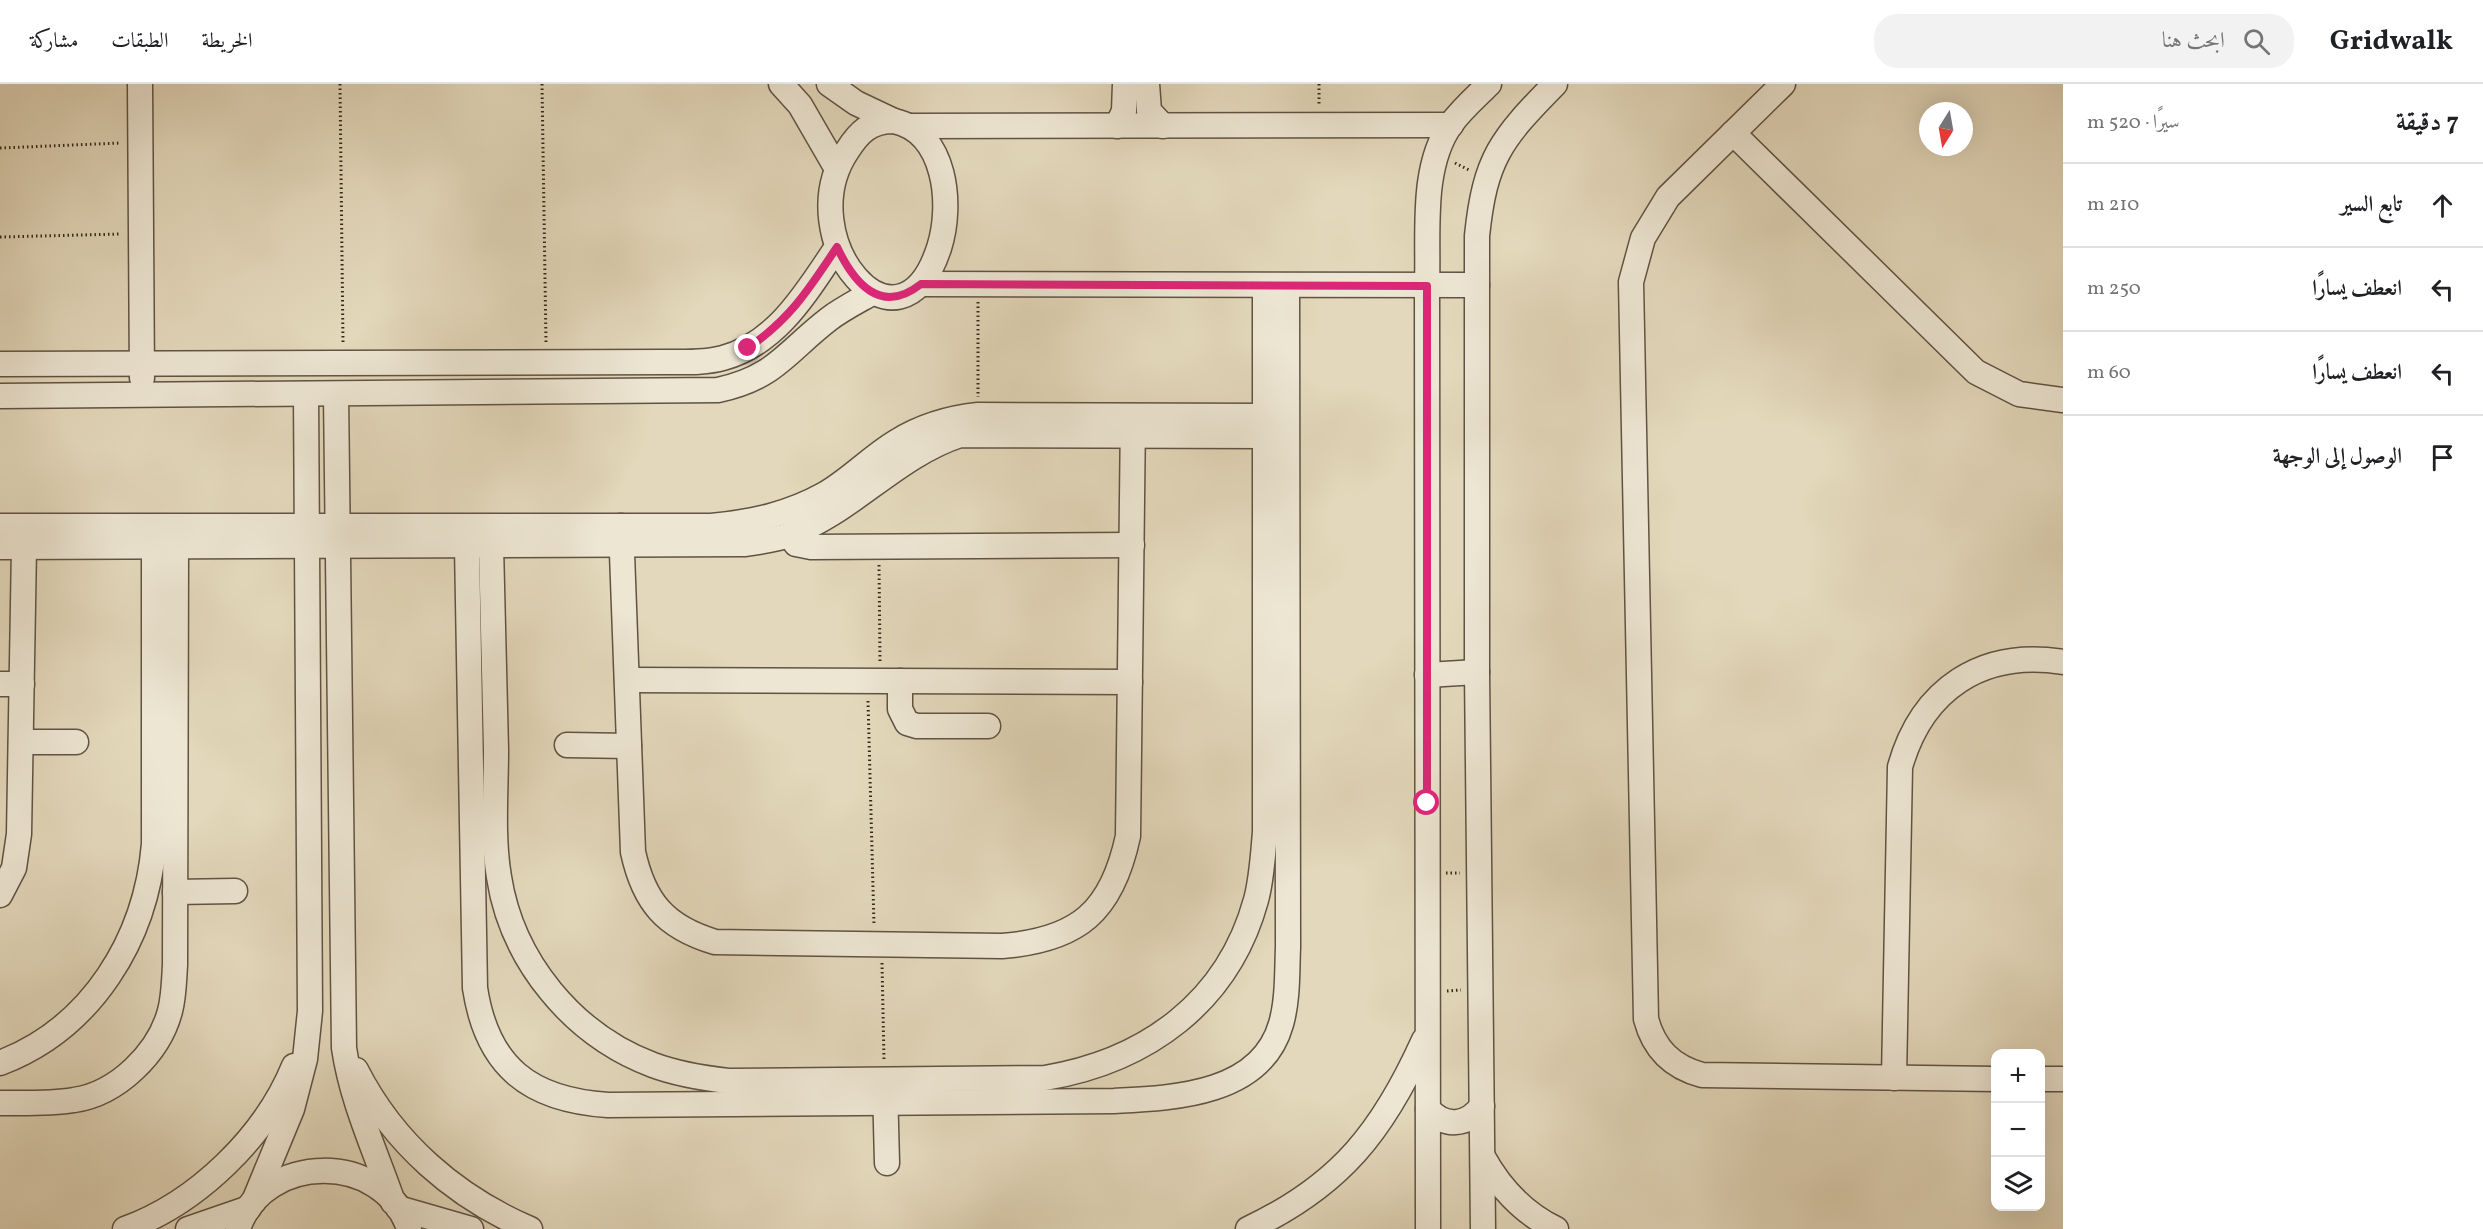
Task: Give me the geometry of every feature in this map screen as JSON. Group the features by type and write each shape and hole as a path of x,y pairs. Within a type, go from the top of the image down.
{"street":[{"path":"140,84 142,395"},
{"path":"781,84 800,105 837,169"},
{"path":"829,84 856,103 902,123 925,139 941,173 946,204 943,238 930,270 921,284 902,295 892,297 872,293 858,282 837,247 830,215 837,169 858,134 875,123 902,123 1117,126 1451,125"},
{"path":"1117,126 1124,111 1125,84"},
{"path":"1147,84 1149,111 1163,126"},
{"path":"1428,1229 1427,286 1431,184 1436,155 1451,125 1489,84"},
{"path":"1483,1229 1477,672 1477,236 1486,178 1508,135 1556,84"},
{"path":"1783,84 1658,210 1640,245 1631,282 1646,1019 1654,1041 1669,1060 1685,1070 1702,1075 1991,1079"},
{"path":"1733,133 1976,372 2019,394 2063,400"},
{"path":"0,364 667,363 722,358 748,348 771,332 791,313 837,247"},
{"path":"921,284 1477,285"},
{"path":"491,546 499,876 506,906 530,962 568,1011 617,1048 652,1064 689,1076 728,1081 885,1092 1079,1101 1178,1096 1233,1081 1259,1061 1281,1026 1285,1002 1288,947 1276,426 1276,286"},
{"path":"0,396 693,392 736,386 776,367 830,318 872,293"},
{"path":"513,363 513,393"},
{"path":"336,393 344,1048 349,1082 358,1112 395,1205 409,1229"},
{"path":"247,1213 292,1109 305,1059 308,1033 310,999 306,394"},
{"path":"337,536 491,546 621,536 711,526 773,517 828,492 895,442 935,423 978,415 1133,426"},
{"path":"0,526 307,536 621,536 744,544 790,535 837,509 914,455 936,443 960,435 1133,426 1276,426"},
{"path":"621,536 633,852 639,877 650,901 668,920 690,934 715,942 878,945 1028,944 1054,937 1078,925 1098,907 1114,885 1128,836 1133,426"},
{"path":"467,546 475,988 479,1016 489,1042 505,1065 526,1083 551,1096 588,1104 885,1092 1078,1073 1114,1061 1147,1044 1178,1023 1205,997 1227,967 1245,934 1257,899 1265,832 1276,426"},
{"path":"790,535 796,544 803,546 1132,545"},
{"path":"0,547 165,547 307,536"},
{"path":"0,895 14,868 19,834 21,742 11,684 24,547"},
{"path":"0,1103 75,1100 101,1091 124,1077 144,1058 160,1036 170,1011 176,965 176,892 164,863 165,547"},
{"path":"1894,1078 1900,767 1906,744 1932,702 1971,673 2018,659 2063,662"},
{"path":"1426,675 1477,672"},
{"path":"627,680 1130,682"},
{"path":"883,681 907,723 917,726 988,726"},
{"path":"21,742 76,742"},
{"path":"567,745 629,746"},
{"path":"472,850 498,851"},
{"path":"0,1063 40,1044 71,1020 98,992 120,960 137,925 149,885 164,863"},
{"path":"176,892 235,891"},
{"path":"125,1229 171,1206 208,1180 240,1149 268,1114 291,1075 308,1033"},
{"path":"1248,1229 1280,1214 1319,1188 1354,1156 1384,1119 1407,1078 1428,1033"},
{"path":"344,1048 373,1100 396,1132 431,1168 471,1198 530,1229"},
{"path":"1078,1073 1079,1101"},
{"path":"2045,1079 2063,1079"},
{"path":"885,1092 887,1163"},
{"path":"1428,1109 1435,1117 1456,1123 1467,1121 1482,1106"},
{"path":"1483,1157 1511,1197 1536,1218 1556,1229"},
{"path":"188,1229 247,1213 279,1181 294,1174 317,1170 342,1171 364,1179 384,1192 395,1205 471,1229"}],"path":[{"path":"340,84 343,363"},
{"path":"542,84 546,363"},
{"path":"0,148 140,142"},
{"path":"1436,155 1486,178"},
{"path":"0,237 140,234"},
{"path":"978,285 978,415"},
{"path":"879,546 883,681 878,945 885,1092"},
{"path":"1427,874 1480,872"},
{"path":"1428,991 1481,989"}],"route":[{"path":"748,348 771,332 791,313 837,247 858,282 872,293 892,297 912,291 921,284 1427,286 1427,803"}]}
